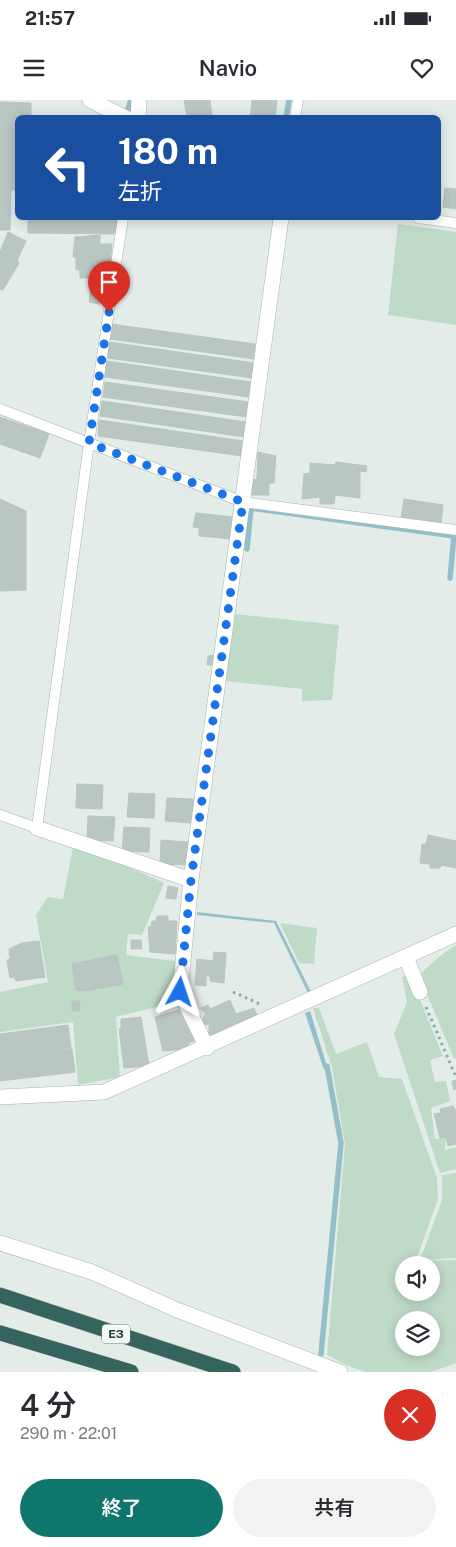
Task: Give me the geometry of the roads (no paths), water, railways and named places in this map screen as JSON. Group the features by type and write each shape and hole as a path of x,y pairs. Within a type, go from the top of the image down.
{"highway":[{"name":"E3","path":"0,1295 233,1372"},
{"name":"E3","path":"0,1333 130,1372"}],"street":[{"path":"90,100 120,115"},
{"path":"138,115 139,100"},
{"path":"206,1048 180,992 191,880 281,220"},
{"path":"37,828 191,880"},
{"path":"0,1097 104,1092 206,1048 456,934"},
{"path":"406,957 420,992"},
{"path":"0,1242 92,1272 177,1310 340,1372"}],"lane":[{"path":"296,115 298,100"},
{"path":"0,815 37,828 89,443 123,220"},
{"path":"433,220 456,223"},
{"path":"0,409 243,502 456,530"}],"water":[{"path":"197,912 276,921 311,992 308,993 274,923 197,915"},
{"path":"310,1011 327,1066 324,1070 305,1013"}],"waterway":[{"path":"128,109 131,100"},
{"path":"286,115 289,100"},
{"path":"247,549 251,508 454,536 450,578"},
{"path":"321,1354 341,1143 327,1066"}]}
